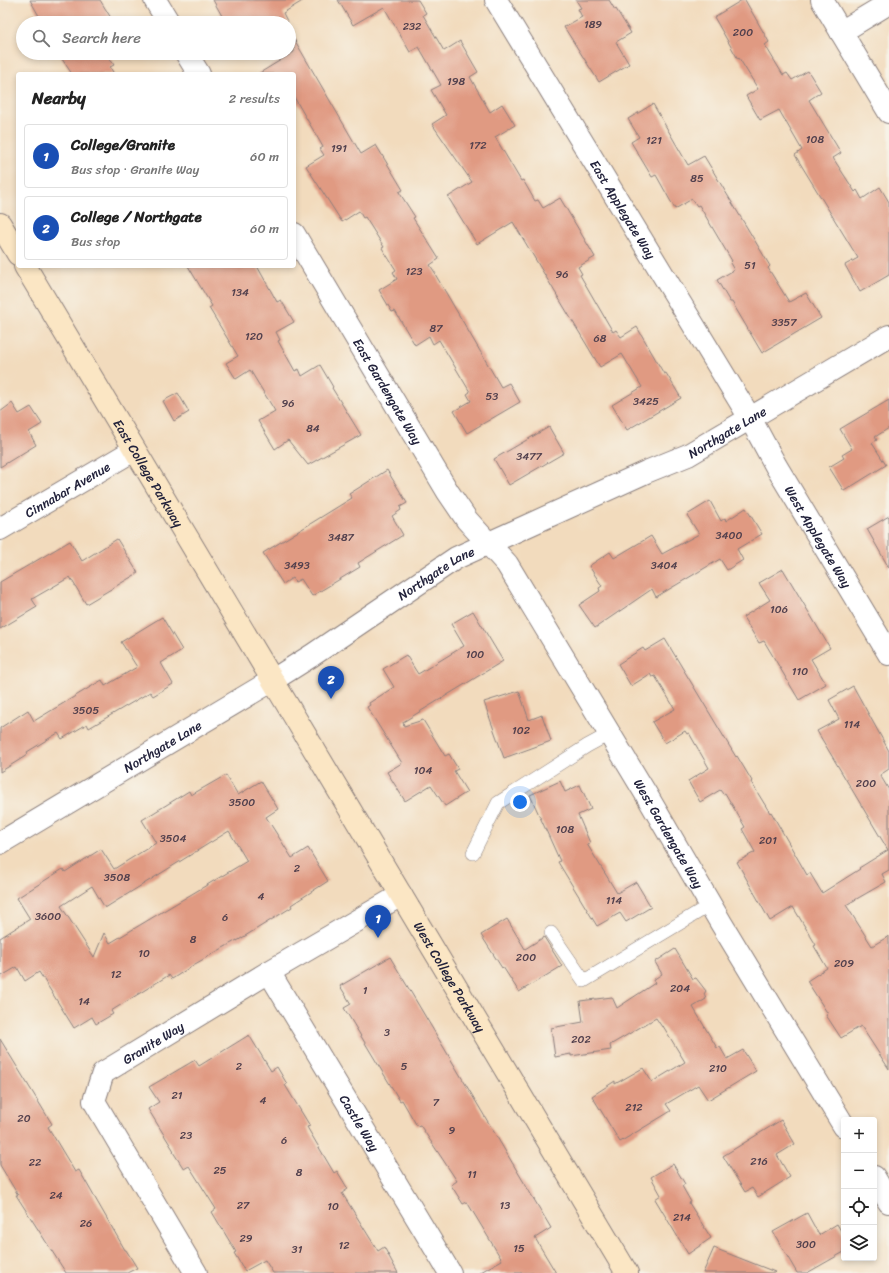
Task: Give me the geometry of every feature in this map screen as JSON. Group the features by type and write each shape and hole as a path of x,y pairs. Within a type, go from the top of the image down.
{"main road":[{"path":"0,224 16,251"},
{"name":"East College Parkway","path":"26,268 273,680"},
{"name":"West College Parkway","path":"273,680 626,1273"}],"street":[{"path":"155,0 165,16"},
{"name":"East Applegate Way","path":"496,0 750,418"},
{"path":"822,0 889,112"},
{"path":"841,32 889,3"},
{"path":"190,60 198,72"},
{"name":"East Gardengate Way","path":"296,237 448,492 467,520 488,544"},
{"name":"Northgate Lane","path":"0,843 273,680 456,558 632,478 688,455 889,336"},
{"name":"West Applegate Way","path":"750,418 780,472 889,654"},
{"name":"Cinnabar Avenue","path":"0,529 134,450"},
{"name":"West Gardengate Way","path":"488,544 507,564 710,905 841,1121"},
{"name":"Granite Way","path":"196,1273 94,1101 103,1073 401,894"},
{"name":"Castle Way","path":"269,972 450,1273"},
{"path":"877,1182 889,1202"}],"lane":[{"path":"473,853 498,803 587,746 609,734"},
{"path":"551,933 584,981 710,905"}],"building":[{"path":"30,0 100,0 110,16 39,16"},
{"path":"213,0 304,0 283,13 284,16 222,16"},
{"path":"338,0 418,0 426,13 423,15 444,51 460,41 478,72 470,77 490,112 502,104 515,125 495,137 521,181 523,180 535,201 538,200 543,208 560,198 595,257 578,267 582,274 580,275 613,332 616,330 621,337 637,327 664,374 666,373 681,398 627,430 612,405 642,387 622,354 600,367 513,222 477,244 448,197 472,182 432,124 446,115 431,90 441,85 419,47 410,52 384,7 353,25"},
{"path":"576,0 609,0 631,33 616,42 629,64 599,82 564,27 582,17 578,9 581,8"},
{"path":"742,0 745,0 769,42 765,45 783,75 787,73 792,80 808,71 821,92 809,100 841,153 833,158 855,192 857,190 862,199 880,187 889,202 889,275 860,292 845,265 858,258 795,155 802,150 779,110 760,120 746,96 758,89 739,58 738,59 714,17"},
{"path":"296,42 361,154 376,145 403,190 399,192 415,217 413,218 439,259 430,265 435,274 501,387 509,383 520,402 467,433 454,411 471,401 467,394 470,392 439,340 433,344 429,336 415,345 395,311 392,312 379,290 397,279 393,272 396,270 382,248 384,247 365,217 363,218 359,211 342,222 306,166 324,155 320,149 323,147 296,100 296,72 261,72 281,60 296,60"},
{"path":"63,60 111,60 114,65 110,67 113,72 71,72"},
{"path":"653,104 688,165 704,156 770,266 768,268 789,302 806,293 821,318 762,353 732,302 730,302 717,280 734,270 730,263 732,261 699,205 697,206 692,199 675,209 656,175 652,177 631,142 639,137 628,119"},
{"path":"189,268 258,268 277,302 281,300 294,322 276,332 280,340 278,341 295,371 299,369 302,376 320,365 333,387 332,388 361,435 308,465 288,440 275,449 258,421 275,411 250,370 236,379 226,363 238,356 209,308 212,306"},
{"path":"178,393 189,412 174,421 163,401"},
{"path":"889,400 889,428 875,437 877,440 872,443 886,465 844,491 829,467 844,458 842,455 852,449 840,429"},
{"path":"12,403 19,414 31,407 42,424 29,432 36,445 0,467 0,412"},
{"path":"549,427 564,453 509,485 494,459"},
{"path":"387,470 407,503 400,507 401,510 392,516 403,535 358,563 360,567 312,596 301,579 295,582 292,578 283,584 263,553 352,498 349,494"},
{"path":"710,501 721,521 725,518 726,521 746,508 762,534 737,549 743,560 727,570 720,559 656,597 652,589 595,628 579,605 600,591 599,588 602,586 589,566 610,552 614,558 651,536 662,554 699,534 687,515"},
{"path":"889,516 889,568 867,529"},
{"path":"117,539 138,573 86,604 70,577 32,599 37,607 0,629 0,582 70,541 82,561"},
{"path":"783,569 830,648 811,659 826,684 799,700 764,641 759,643 743,617 770,600 759,583"},
{"path":"473,611 503,661 403,722 404,726 423,720 445,756 449,754 458,769 454,771 467,792 445,806 431,785 405,801 387,772 402,763 367,707 370,705 369,703 394,687 383,669 406,655 418,674 464,646 451,624"},
{"path":"162,617 182,650 161,663 173,684 153,696 150,692 89,728 87,724 62,739 58,733 27,752 28,754 24,757 0,772 0,728 28,710 34,721 102,680 105,686 137,667 121,642"},
{"path":"665,639 770,813 771,812 807,875 810,873 822,893 888,850 817,731 839,719 829,700 853,686 889,751 889,769 880,775 889,790 889,870 882,874 886,882 846,905 872,946 889,936 889,1069 861,1026 841,1038 826,1015 828,1014 807,981 827,968 814,946 816,945 793,907 770,921 737,862 755,852 742,829 745,827 725,793 723,794 720,790 700,802 688,781 709,768 689,733 687,734 685,731 665,743 652,722 675,709 655,676 652,677 650,674 631,686 618,664 643,648 645,651"},
{"path":"519,691 529,720 542,715 551,741 504,758 484,702"},
{"path":"226,775 238,795 261,781 278,809 266,817 292,858 308,848 328,881 291,905 292,907 237,941 195,964 172,979 169,975 111,1011 113,1014 96,1024 92,1017 74,1028 39,972 25,981 17,967 0,977 0,938 30,919 17,898 63,869 65,872 101,849 114,869 156,843 142,820 189,791 191,795","holes":["229,831 247,861 110,943 104,933 94,957 61,906 92,886 105,908"]},
{"path":"560,781 565,792 580,785 591,809 578,815 590,843 587,844 617,893 636,882 651,907 626,922 620,913 597,926 558,862 560,861 530,795"},
{"path":"507,919 525,949 544,937 562,966 519,992 481,935"},
{"path":"675,949 693,979 696,978 706,991 704,994 706,999 693,1007 717,1048 720,1047 727,1059 743,1050 756,1071 708,1100 698,1085 666,1104 671,1111 620,1142 592,1096 615,1081 615,1084 643,1068 652,1082 685,1062 663,1026 662,1027 656,1018 610,1045 611,1050 571,1056 571,1054 555,1057 551,1028 583,1022 580,1001 612,997 617,1008 655,983 653,980 662,974 655,962"},
{"path":"390,957 551,1228 535,1238 556,1273 479,1273 502,1260 467,1202 463,1204 451,1185 457,1181 420,1125 417,1126 402,1100 400,1101 344,1008 351,1004 340,986"},
{"path":"249,1035 271,1071 277,1067 287,1084 285,1085 310,1126 307,1127 334,1173 337,1171 348,1189 342,1193 378,1251 384,1247 398,1273 273,1273 265,1260 245,1271 234,1253 236,1252 212,1212 216,1209 189,1166 184,1169 148,1109 159,1102 149,1087 195,1060 199,1066"},
{"path":"0,1039 52,1124 48,1127 75,1172 79,1170 137,1268 127,1273 66,1273 16,1195 18,1195 0,1165"},
{"path":"781,1120 795,1144 777,1155 790,1177 758,1197 752,1188 745,1192 723,1156"},
{"path":"673,1164 685,1184 682,1186 691,1202 689,1203 711,1238 688,1254 655,1199 661,1195 651,1177"},
{"path":"807,1213 819,1235 837,1224 841,1231 841,1254 807,1273 797,1273 773,1232"},
{"path":"714,1248 775,1272 703,1273"}],"place":[{"name":"College / Northgate","path":"331,699"},
{"name":"College/Granite","path":"378,938"}]}
